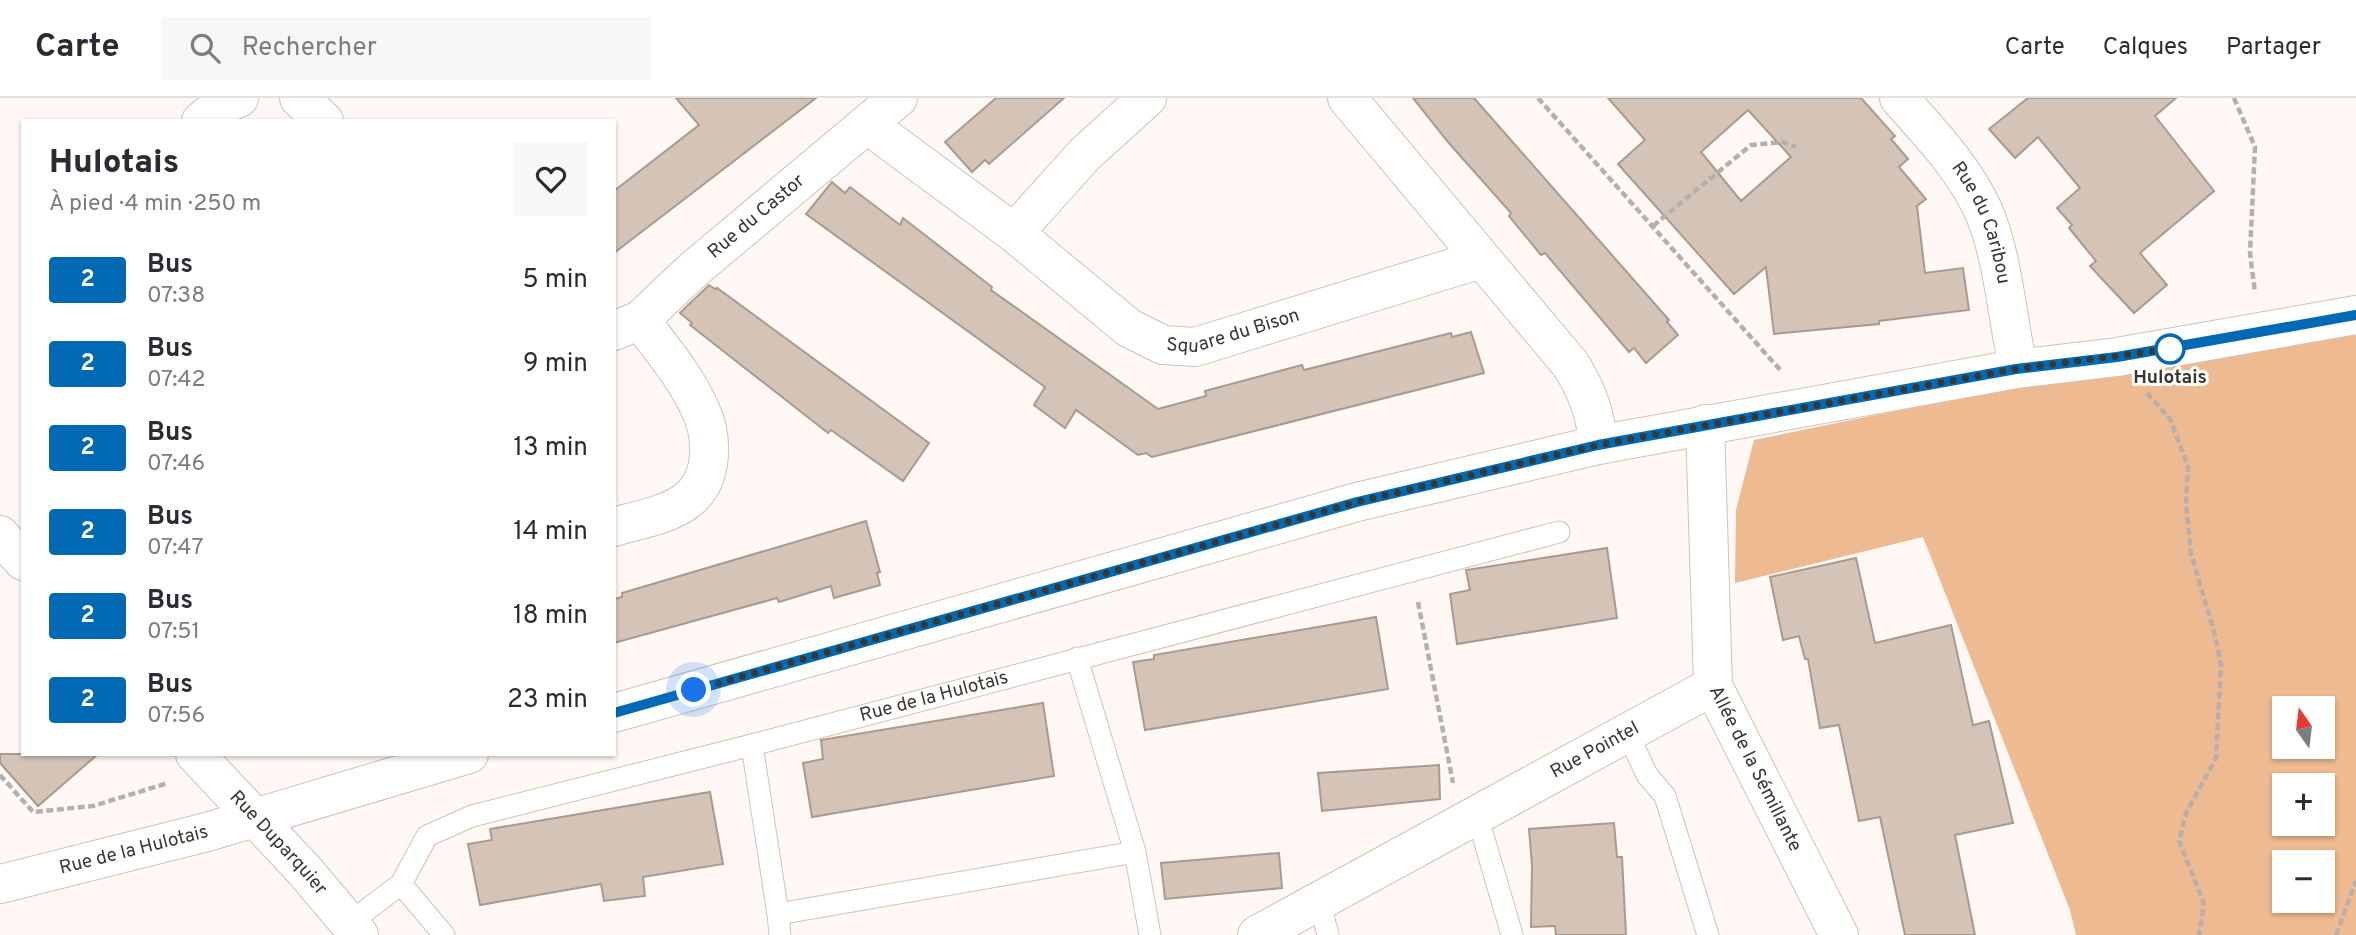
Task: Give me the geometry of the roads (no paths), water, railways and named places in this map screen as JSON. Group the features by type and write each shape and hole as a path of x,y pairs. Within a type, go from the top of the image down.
{"street":[{"path":"203,119 221,104 239,98"},
{"path":"299,98 322,119"},
{"name":"Rue du Castor","path":"627,325 898,98"},
{"path":"1014,233 1085,154 1147,98"},
{"path":"1348,98 1571,365 1587,390 1597,421 1598,445"},
{"name":"Rue du Caribou","path":"1899,98 1939,143 1982,208 1993,236 2016,369"},
{"name":"Square du Bison","path":"868,125 1014,233 1129,328 1163,345 1195,347 1480,259"},
{"path":"616,712 1357,502 1598,445 2016,369 2117,357 2356,315"},
{"path":"616,526 662,513 686,501 705,478 709,454 707,430 701,409 684,382 627,325"},
{"name":"Allée de la Sémillante","path":"1705,424 1713,686 1839,935"},
{"path":"0,535 21,559"},
{"name":"Rue Pointel","path":"1257,935 1324,918 1477,815 1713,686"},
{"name":"Rue de la Hulotais","path":"0,884 207,832 462,756"},
{"name":"Rue Duparquier","path":"202,762 255,816 354,929"}],"lane":[{"name":"Rue de la Hulotais","path":"354,929 401,884 427,836 472,816 1559,532"},
{"path":"1077,658 1135,852 1150,935"},
{"path":"1627,732 1647,775 1665,796 1708,935"},
{"path":"752,744 779,925 1135,852"},
{"path":"1477,815 1512,935"},
{"path":"401,884 443,935"}],"place":[{"name":"Hulotais","path":"2170,349"}]}
